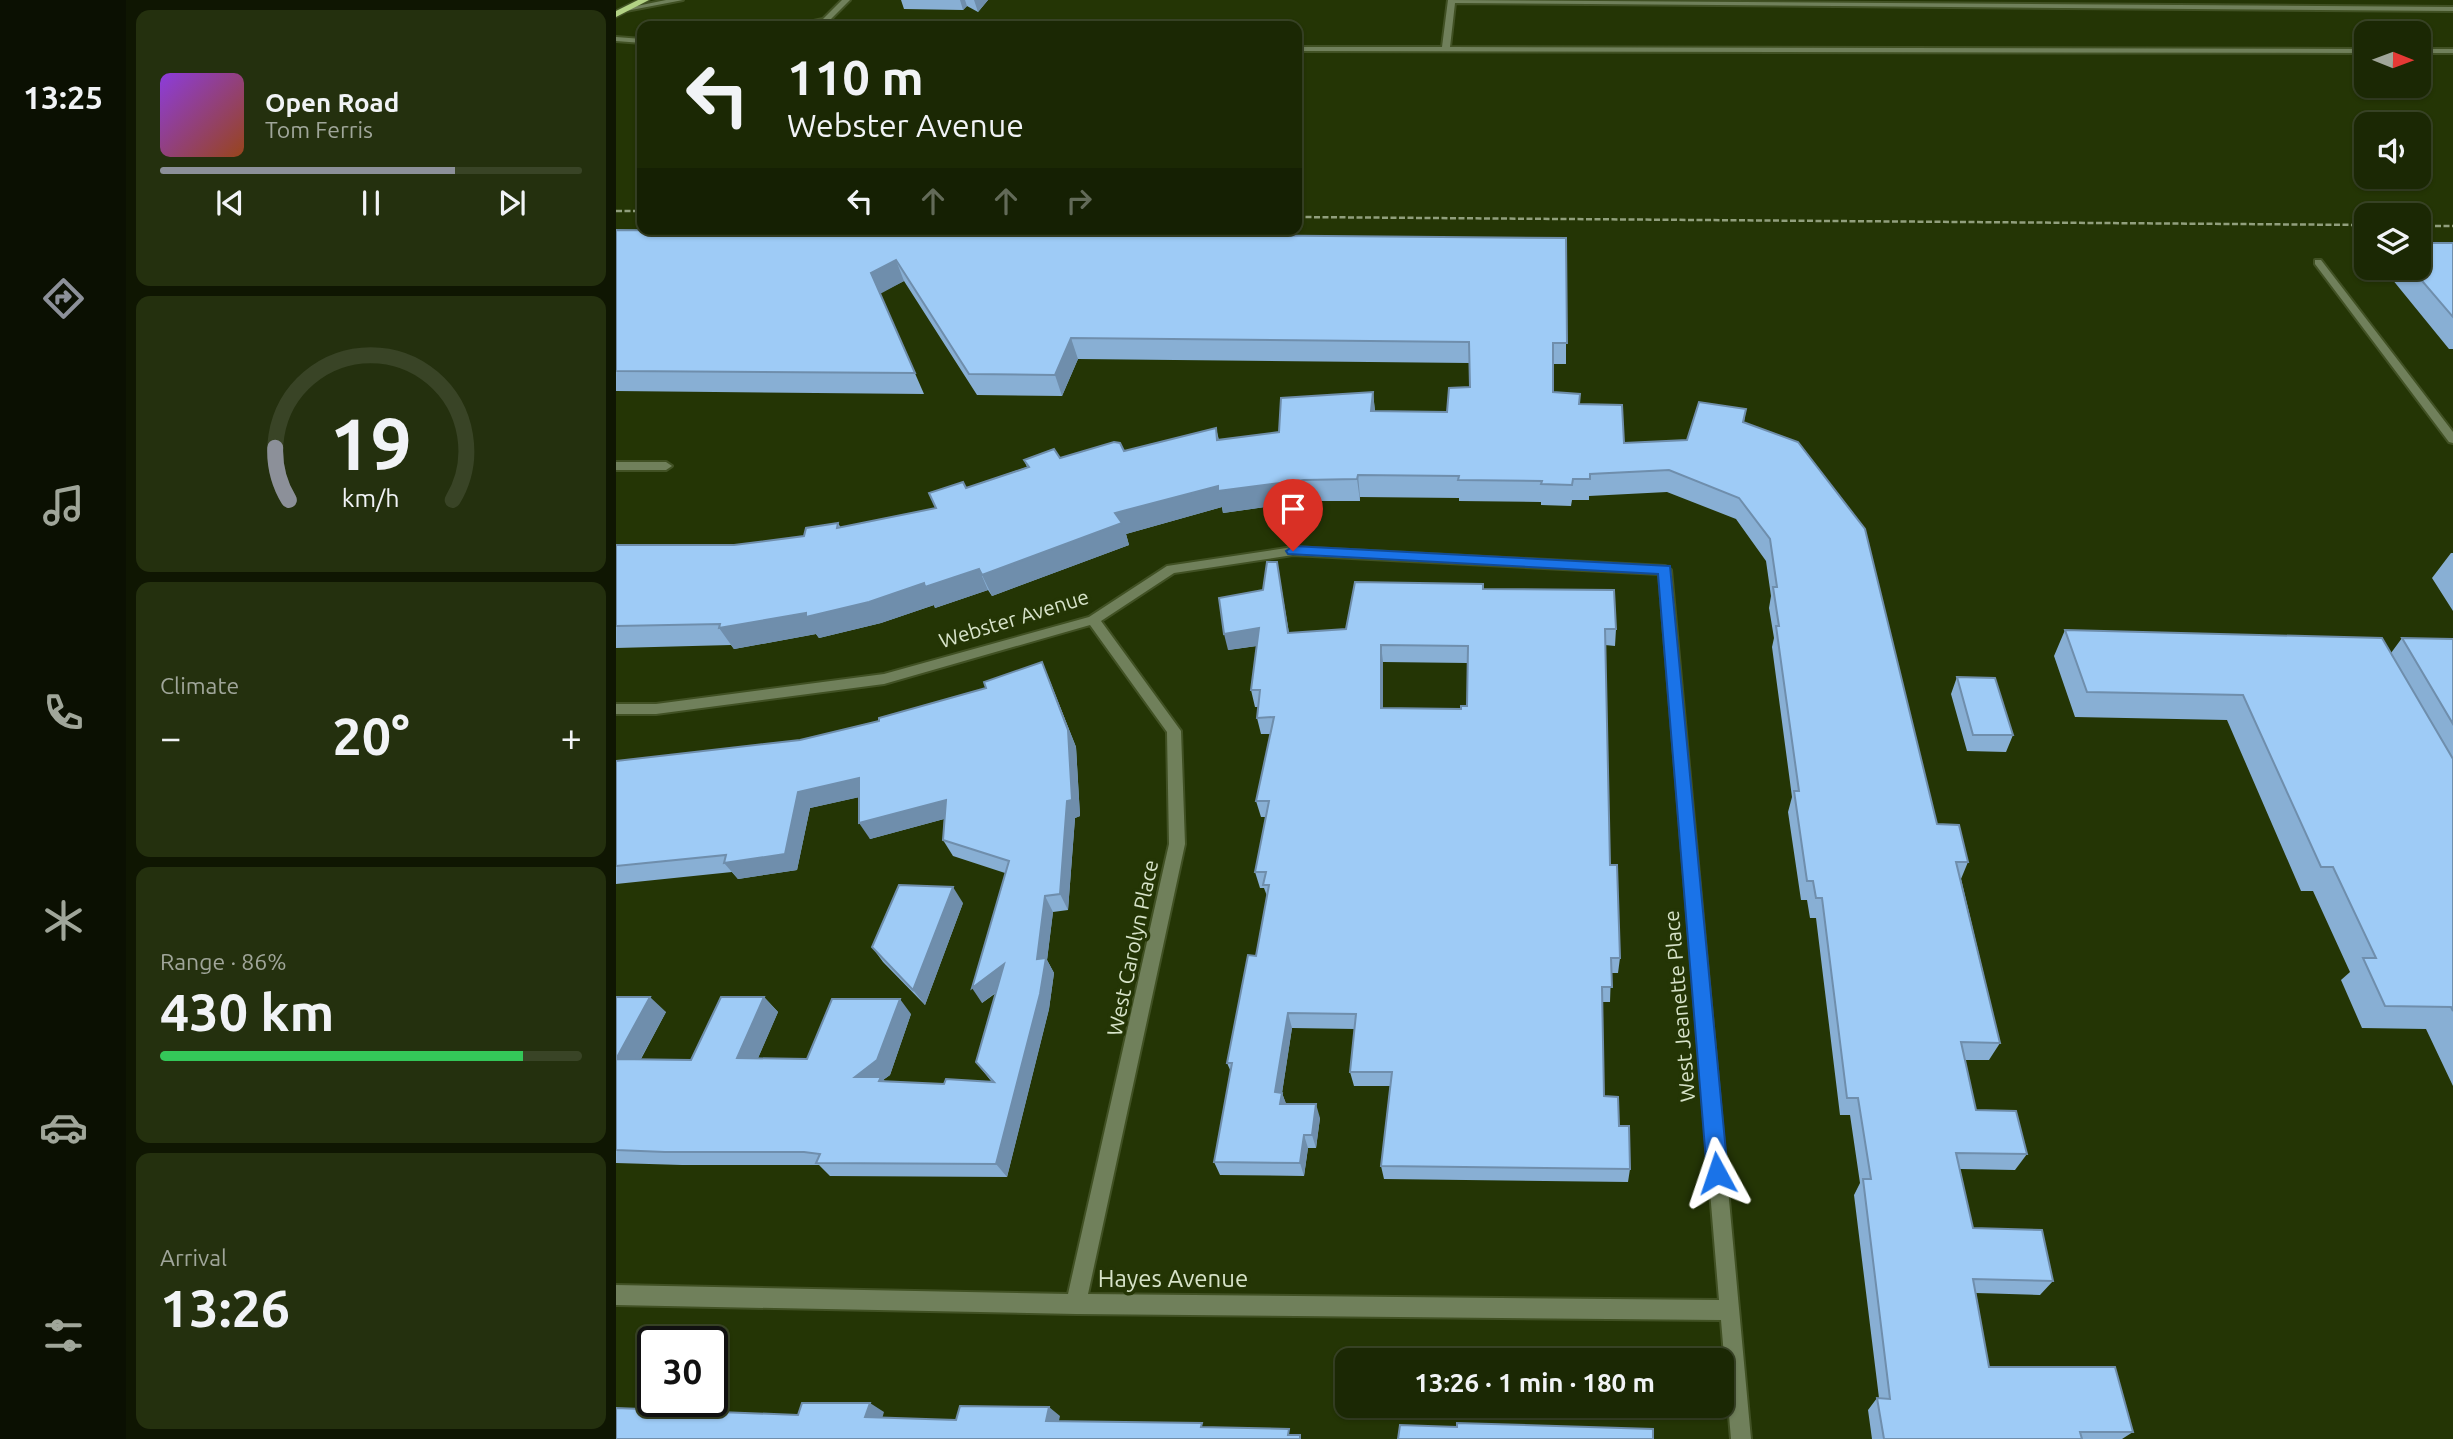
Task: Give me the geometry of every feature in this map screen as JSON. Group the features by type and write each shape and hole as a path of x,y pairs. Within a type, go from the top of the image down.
{"main road":[{"path":"616,14 645,0"}],"street":[{"path":"626,9 679,0"},
{"path":"824,21 846,0"},
{"path":"1446,50 1452,0 2453,9"},
{"path":"616,39 637,41"},
{"path":"1302,49 2354,51"},
{"path":"2431,51 2453,51"},
{"path":"2318,262 2453,440"},
{"path":"616,466 666,467"},
{"name":"Webster Avenue","path":"616,709 656,709 884,679 1093,620 1171,569 1293,551 1665,570"},
{"name":"West Jeanette Place","path":"1665,570 1741,1439"},
{"name":"West Carolyn Place","path":"1076,1304 1177,844 1174,731 1093,620"},
{"name":"Hayes Avenue","path":"616,1295 1076,1304 1729,1310"}],"building":[{"path":"616,230 637,230 637,235 1566,238 1567,343 1553,343 1553,392 1580,394 1579,404 1622,405 1624,443 1687,440 1699,402 1746,409 1743,422 1798,442 1865,529 1937,824 1959,825 1968,862 1956,862 2000,1043 1961,1042 1976,1110 2016,1111 2027,1154 1956,1153 1973,1228 2042,1230 2053,1281 1973,1279 1989,1367 2115,1367 2133,1432 2080,1432 2082,1439 1884,1439 1877,1398 1890,1399 1863,1179 1871,1179 1858,1098 1847,1098 1822,898 1816,898 1813,881 1807,881 1794,791 1799,791 1776,626 1779,626 1773,587 1777,587 1770,539 1739,498 1669,470 1590,474 1590,479 1573,479 1572,485 1541,484 1542,481 1458,480 1459,476 1358,475 1357,479 1304,480 1218,491 1218,486 1115,513 1122,523 982,575 979,569 925,587 924,583 869,602 806,617 806,613 719,628 720,624 616,626 616,545 734,545 804,536 806,528 838,523 837,528 936,508 929,493 963,482 966,488 1029,467 1024,460 1054,449 1060,458 1114,442 1120,443 1124,451 1216,428 1217,440 1279,432 1281,398 1373,392 1371,411 1447,412 1449,388 1470,387 1469,342 1071,338 1055,375 969,374 896,260 871,273 915,373 616,371"},
{"path":"2431,243 2453,243 2453,317 2421,280 2431,280"},
{"path":"1267,562 1277,562 1288,633 1346,629 1355,582 1483,584 1483,589 1614,590 1616,629 1605,629 1610,865 1617,865 1620,958 1611,958 1612,987 1602,987 1604,1096 1618,1097 1619,1126 1629,1126 1630,1169 1381,1166 1392,1072 1350,1072 1356,1014 1288,1013 1275,1092 1282,1093 1280,1104 1316,1104 1312,1135 1304,1135 1300,1163 1214,1162 1232,1063 1227,1063 1248,955 1256,956 1269,885 1263,885 1266,872 1255,872 1269,801 1256,801 1274,717 1257,718 1260,690 1251,690 1259,628 1224,634 1219,598 1263,590","holes":["1381,645 1468,646 1467,706 1461,706 1461,709 1381,708"]},
{"path":"2065,630 2382,638 2453,759 2453,1011 2451,1007 2385,1006 2363,958 2376,958 2333,867 2321,867 2243,695 2087,692"},
{"path":"2402,638 2453,639 2453,724"},
{"path":"1042,662 1068,730 1072,800 1067,801 1060,894 1045,896 1037,959 1046,958 1040,994 996,1164 816,1163 820,1154 804,1152 616,1150 616,1059 691,1060 721,997 764,997 737,1058 807,1059 832,999 900,999 877,1060 855,1077 881,1077 879,1081 944,1084 946,1079 994,1082 976,1062 1004,964 972,988 1009,861 943,840 946,800 859,823 859,778 798,792 785,854 724,863 726,855 616,866 616,761 800,740 879,721 879,718 986,688 984,682"},
{"path":"1957,677 1995,678 2013,735 1973,735"},
{"path":"899,885 953,887 913,990 872,947"},
{"path":"616,997 650,997 616,1059"},
{"path":"802,1403 870,1403 865,1417 956,1420 960,1406 1049,1407 1046,1421 1202,1423 1201,1427 1289,1429 1288,1435 1300,1435 1300,1439 616,1439 616,1408 637,1409 637,1417 728,1417 728,1412 798,1415"},
{"path":"1457,1423 1653,1429 1653,1439 1398,1439 1400,1425 1457,1427"}],"railway":[{"path":"616,211 637,211"},
{"path":"1302,217 2354,225"},
{"path":"2431,226 2453,226"}],"route":[{"path":"1293,551 1665,570 1717,1173"}]}
